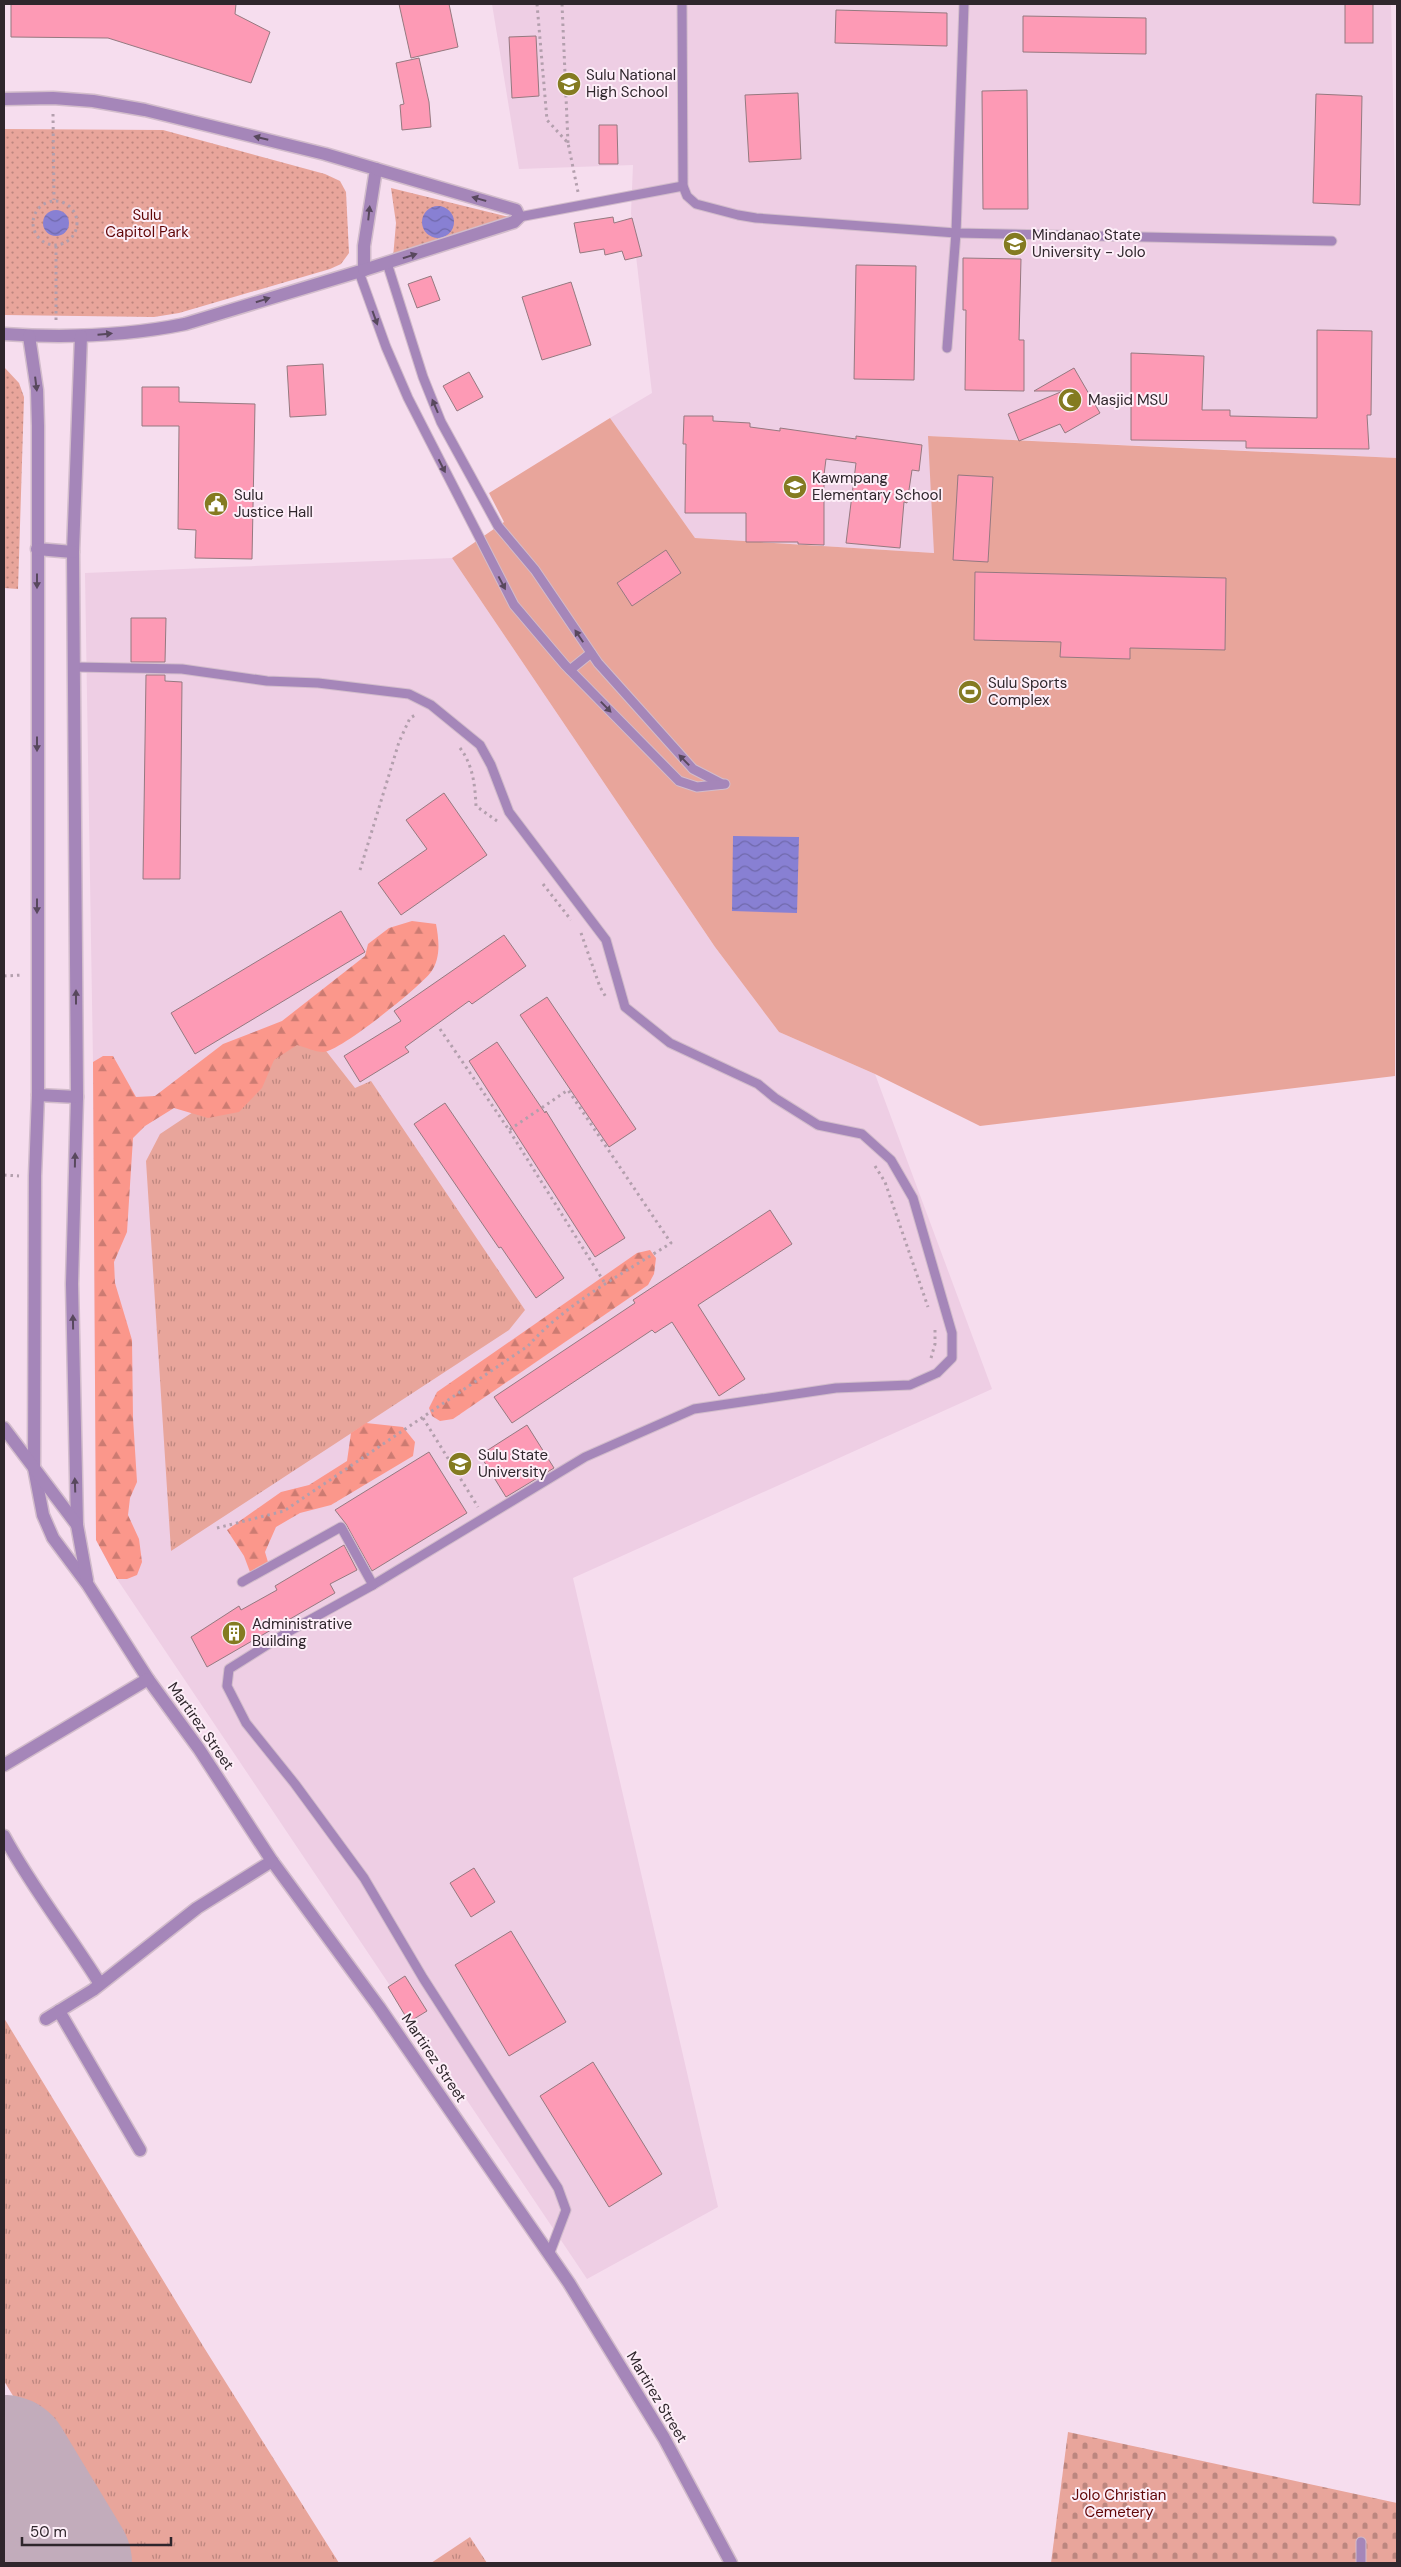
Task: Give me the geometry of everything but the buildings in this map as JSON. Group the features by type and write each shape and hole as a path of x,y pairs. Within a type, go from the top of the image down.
{"street":[{"path":"4,99 53,98 93,101 144,110 325,154 516,210 519,217 514,222 387,263 185,324 155,330 80,336 4,334"},
{"path":"361,271 376,169"},
{"path":"29,336 37,399 38,1094 35,1176 34,1468"},
{"path":"80,336 73,552 77,1097 72,1284 76,1525 88,1585"},
{"path":"37,549 73,552"},
{"path":"38,1094 77,1097"},
{"path":"4,1428 76,1525"},
{"name":"Martirez Street","path":"34,1468 43,1515 53,1538 88,1585 148,1679 199,1749 272,1861 379,2007 549,2255 664,2438 731,2563"},
{"path":"4,1765 148,1679"},
{"path":"4,1836 32,1884 68,1932 100,1984"},
{"path":"46,2019 100,1984 196,1908 272,1861"},
{"path":"60,2011 140,2150"}],"lane":[{"path":"682,4 683,186 687,196 696,204 738,216 956,233 1332,241"},
{"path":"947,348 956,233 964,4"},
{"path":"519,217 683,186"},
{"path":"361,271 386,347 408,398 514,605 570,670 678,781 697,787 725,784 693,769 591,653 535,570 498,526 441,422 423,378 387,263"},
{"path":"570,670 591,653"},
{"path":"74,667 182,669 267,681 318,683 408,694 431,705 480,746 491,765 509,812 606,940 625,1007 670,1043 758,1084 818,1125 862,1134 891,1160 913,1198 952,1333 952,1358 937,1373 910,1384 836,1388 694,1409 585,1457 486,1519 286,1633 228,1669 227,1686 246,1723 295,1784 364,1878 423,1978 558,2188 566,2210 549,2255"},
{"path":"242,1582 341,1527 373,1585"},
{"path":"1362,2542 1362,2563"}],"path":[{"path":"537,4 547,120 568,143"},
{"path":"562,4 568,143 581,205"},
{"path":"53,98 54,200"},
{"path":"54,200 67,204 73,209 78,222 77,229 70,241 56,246 48,245 36,235 33,220 40,206 54,200"},
{"path":"54,336 56,246"},
{"path":"440,1029 509,1130 606,1285"},
{"path":"217,1528 284,1511 528,1346 542,1329 672,1243 568,1090 509,1130"},
{"path":"423,1418 486,1519"}],"shaded area":[{"name":"Mindanao State University - Jolo","path":"492,4 1391,4 1397,276 1397,458 929,436 935,553 695,538 610,418 652,393 631,213 633,165 519,169"},
{"name":"Sulu State University","path":"452,558 715,947 779,1032 875,1074 992,1389 573,1578 718,2207 587,2279 117,1579 96,1540 93,1062 85,573"}],"green space":[{"name":"Sulu Capitol Park","path":"4,129 163,130 325,174 340,181 346,192 349,253 341,264 330,269 179,313 154,317 4,315"},
{"path":"391,188 513,218 393,258 396,223"},
{"path":"4,367 19,383 24,397 18,589 4,588"},
{"name":"Sulu Sports Complex","path":"610,418 695,538 934,553 928,436 1397,458 1395,1076 980,1126 875,1074 779,1032 715,947 452,558 504,522 489,493"},
{"path":"412,921 436,924 438,955 434,967 424,980 378,1018 345,1042 331,1049 320,1052 297,1045 274,1060 262,1088 239,1112 208,1118 174,1108 145,1126 133,1138 127,1232 114,1262 115,1283 132,1340 133,1418 137,1482 130,1498 128,1515 139,1539 142,1562 137,1575 127,1579 117,1579 96,1540 93,1062 103,1056 113,1056 136,1097 155,1096 223,1044 282,1021 365,956 368,944 389,928"},
{"path":"312,1033 355,1088 371,1081 525,1310 509,1330 171,1551 146,1161 160,1134"},
{"path":"650,1250 656,1258 654,1274 648,1285 453,1419 440,1421 432,1416 429,1408 437,1392 637,1253"},
{"path":"366,1423 403,1427 415,1442 413,1456 331,1505 300,1513 276,1527 265,1552 270,1569 253,1580 244,1556 227,1530 281,1492 309,1485 347,1461 351,1433"},
{"path":"4,2018 203,2346 339,2563 115,2563 4,2381"},
{"name":"Jolo Christian Cemetery","path":"1068,2432 1397,2503 1397,2563 1051,2563"},
{"path":"470,2537 487,2563 431,2563"}],"water":[{"path":"438,206 444,207 449,211 453,216 453,228 449,233 444,237 438,238 432,237 427,233 423,228 422,222 423,216 427,211 432,207"},
{"path":"56,210 65,214 69,223 65,232 56,236 47,232 43,223 47,214"},
{"path":"733,836 799,837 797,913 732,911"}],"runway":[{"path":"4,2462 65,2563"}],"place":[{"name":"Sulu National High School","path":"569,84"},
{"name":"Mindanao State University - Jolo","path":"1015,244"},
{"name":"Masjid MSU","path":"1070,400"},
{"name":"Kawmpang Elementary School","path":"795,487"},
{"name":"Sulu Justice Hall","path":"216,504"},
{"name":"Sulu Sports Complex","path":"970,692"},
{"name":"Sulu State University","path":"460,1464"},
{"name":"Administrative Building","path":"234,1633"}]}
